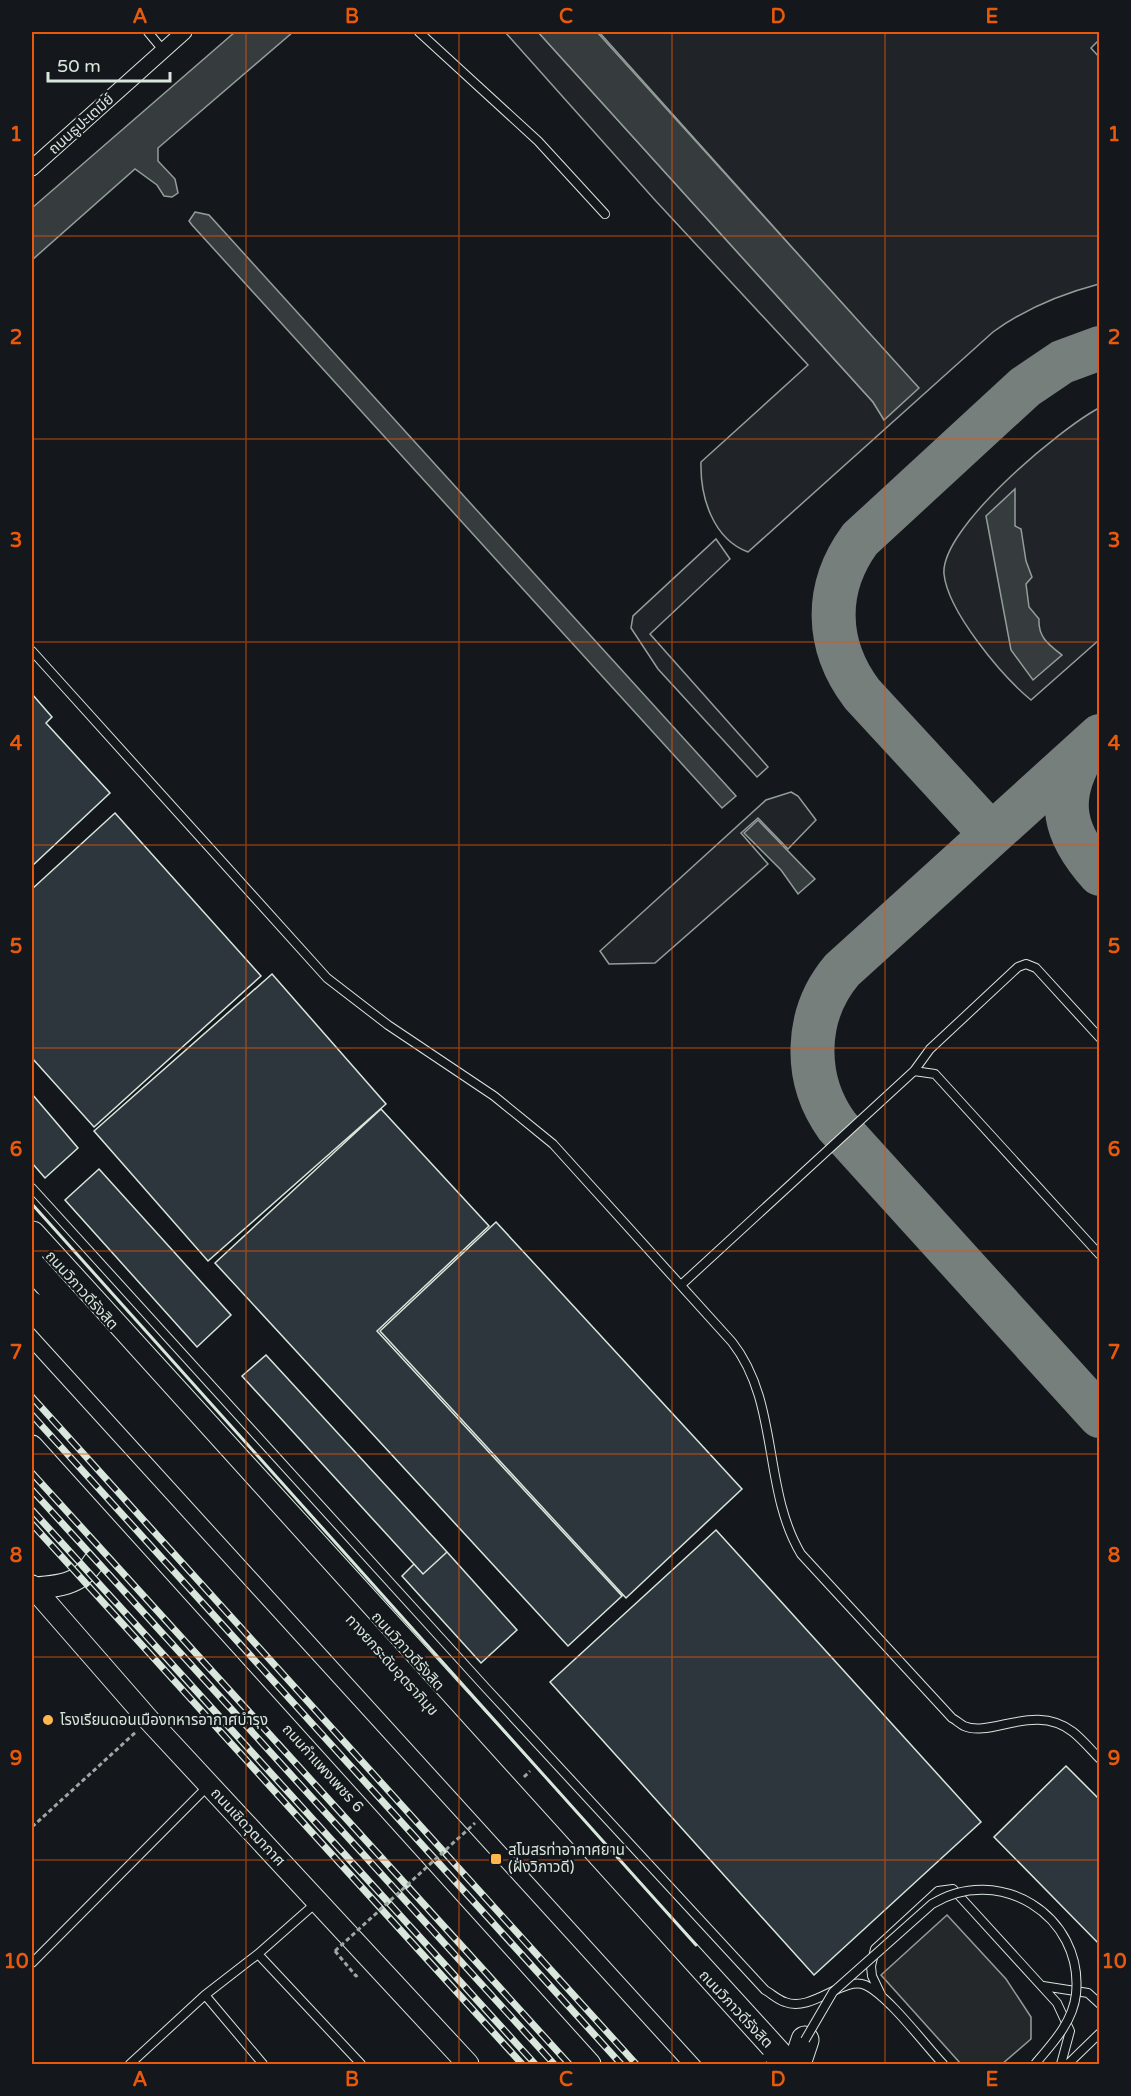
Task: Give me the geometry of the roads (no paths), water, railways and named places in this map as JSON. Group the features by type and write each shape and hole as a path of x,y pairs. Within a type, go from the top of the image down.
{"highway":[{"name":"ถนนวิภาวดีรังสิต","path":"32,1235 787,2064"},
{"name":"ทางยกระดับอุตราภิมุข","path":"32,1266 753,2064"},
{"name":"ทางยกระดับอุตราภิมุข","path":"32,1306 721,2064"},
{"path":"32,1330 700,2064"}],"main road":[{"name":"ถนนกำแพงเพชร 6","path":"32,1446 590,2064"},
{"name":"ถนนกำแพงเพชร 6","path":"32,1474 370,1842 508,1999 571,2064"},
{"path":"32,1587 60,1586 76,1581 94,1565 102,1548"},
{"name":"ถนนเชิดวุฒากาศ","path":"32,1587 209,1785 311,1908 468,2064"}],"street":[{"name":"ถนนธูปะเตมีย์","path":"32,168 184,32"}],"lane":[{"path":"148,32 163,50"},
{"path":"419,32 538,141 605,214"},
{"path":"32,651 335,986 388,1025 494,1096 553,1143 732,1342 748,1366 759,1397 782,1516 788,1532 801,1554 952,1718 965,1727 982,1727 1026,1719 1048,1721 1072,1731 1100,1759"},
{"path":"681,1285 914,1071 930,1048 1023,964 1036,968 1100,1038"},
{"path":"914,1071 935,1074 1100,1255"},
{"path":"32,1188 486,1688 765,1990 787,2003 802,2003 855,1983 865,1985 883,1998 943,2064"},
{"path":"32,1964 209,1785"},
{"path":"883,1998 872,1976 871,1966 875,1948 938,1891 953,1890 1057,2003 1070,2031 1061,2064"},
{"path":"801,2052 833,1992 932,1904 958,1892 980,1890 1001,1893 1035,1905 1048,1916 1069,1942 1076,1970 1076,1995 1070,2015 1057,2038 1035,2064"},
{"path":"130,2064 205,1995 273,1942 311,1908"},
{"path":"258,1954 361,2064"},
{"path":"1043,1986 1088,1993 1099,2001"},
{"path":"205,1995 263,2064"},
{"path":"1068,2064 1095,2041 1100,2033"}],"railway":[{"path":"32,1397 636,2064"},
{"path":"32,1415 621,2064"},
{"path":"32,1473 569,2064"},
{"path":"32,1490 554,2064"},
{"path":"32,1510 535,2064"},
{"path":"32,1524 522,2064"}],"place":[{"name":"โรงเรียนดอนเมืองทหารอากาศบำรุง","path":"48,1720"},
{"name":"สโมสรท่าอากาศยาน (ฝั่งวิภาวดี)","path":"496,1859"}]}
